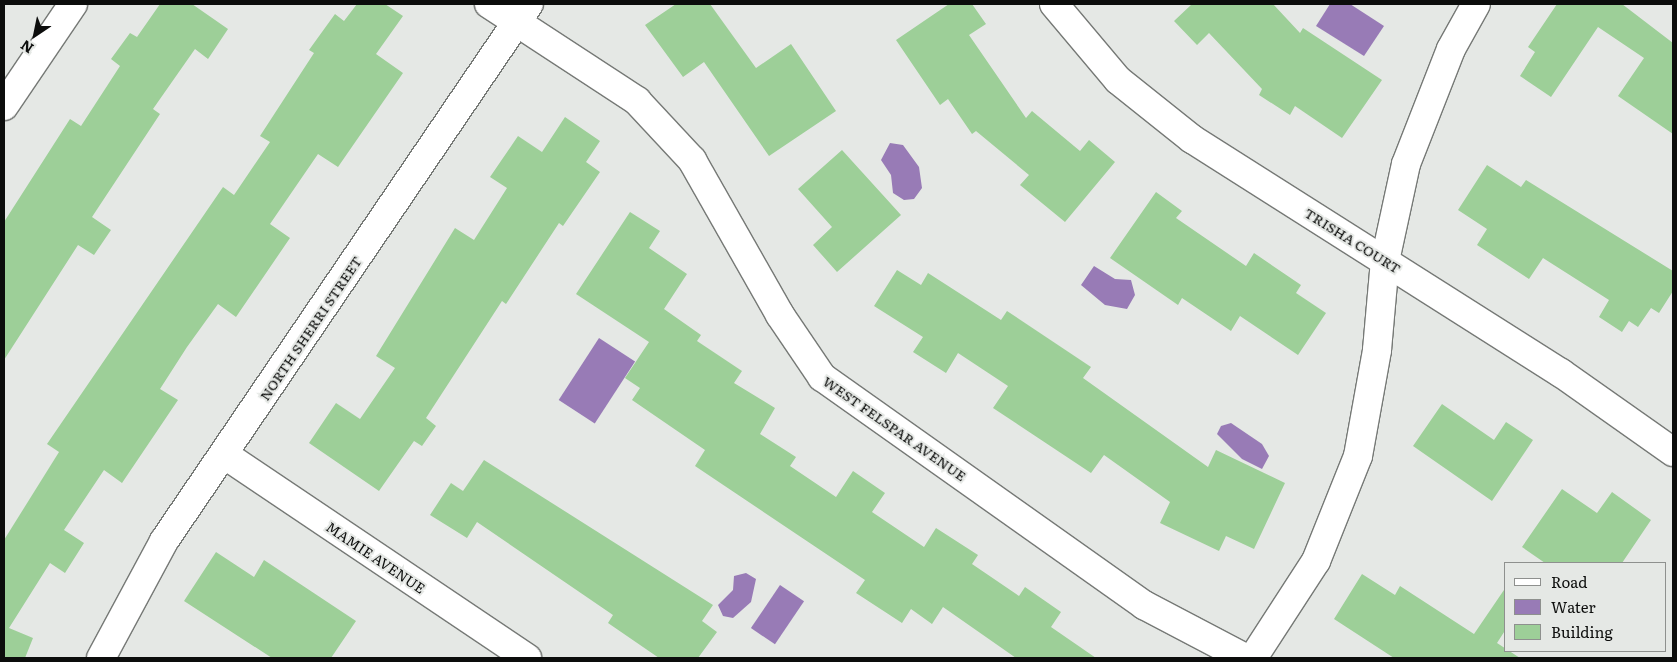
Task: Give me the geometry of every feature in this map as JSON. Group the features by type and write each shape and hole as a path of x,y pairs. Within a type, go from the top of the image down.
{"street":[{"path":"4,106 73,4"},
{"name":"WEST FELSPAR AVENUE","path":"489,4 522,13 637,101 692,160 780,315 822,377 1144,605 1245,658"},
{"name":"TRISHA COURT","path":"1054,4 1118,80 1192,139 1561,373 1673,452"},
{"path":"1253,658 1316,561 1358,456 1377,350 1385,261 1409,155 1451,49 1476,4"},
{"name":"NORTH SHERRI STREET","path":"101,658 115,625 164,541 225,455 522,13"},
{"name":"MAMIE AVENUE","path":"225,455 527,658"}],"water":[{"path":"1330,4 1350,4 1384,26 1364,56 1316,26"},
{"path":"890,143 903,145 919,167 922,188 914,199 904,200 893,193 891,175 881,160"},
{"path":"1094,266 1115,279 1131,280 1135,295 1127,309 1105,305 1081,285"},
{"path":"599,338 635,361 595,423 559,400"},
{"path":"1231,423 1262,444 1269,456 1262,469 1242,459 1217,434 1221,426"},
{"path":"746,573 756,579 751,602 733,618 723,616 718,605 733,590 734,576"},
{"path":"780,585 804,601 775,644 751,628"}],"building":[{"path":"160,4 192,4 228,29 208,59 195,49 153,109 160,114 92,217 111,230 94,255 78,245 4,360 4,222 70,119 81,126 120,66 111,59 130,33 137,37"},
{"path":"357,4 385,4 403,16 376,54 403,73 338,167 318,154 270,224 290,238 236,317 218,304 187,347 160,389 178,400 122,483 104,470 64,530 84,543 65,573 50,563 9,628 33,638 25,658 4,658 4,540 59,452 47,444 223,187 234,195 270,142 260,136 314,53 309,50 335,14 344,21"},
{"path":"676,4 710,4 756,68 791,44 836,111 769,156 704,62 683,77 645,25"},
{"path":"949,4 972,4 986,24 969,35 1026,118 1032,111 1080,151 1089,140 1115,162 1065,222 1020,185 1029,175 976,131 972,134 948,99 940,105 896,40"},
{"path":"1192,4 1273,4 1300,33 1303,28 1382,80 1342,138 1295,106 1290,115 1259,95 1262,89 1209,33 1197,45 1174,21"},
{"path":"1557,4 1622,4 1673,43 1673,134 1618,96 1644,58 1598,27 1551,97 1520,76 1535,52 1528,47"},
{"path":"565,117 600,141 586,162 600,172 563,226 559,223 506,304 502,301 426,418 436,426 422,446 414,441 379,491 309,443 336,403 360,419 395,368 376,356 455,228 474,240 507,188 490,177 518,136 542,152"},
{"path":"842,150 901,215 837,272 813,245 832,227 798,189"},
{"path":"1487,165 1521,187 1526,180 1673,271 1673,291 1659,313 1651,308 1638,327 1629,321 1622,332 1599,317 1609,300 1543,258 1529,279 1477,245 1487,229 1458,210"},
{"path":"1156,192 1182,211 1176,218 1246,266 1254,253 1301,285 1296,293 1326,313 1298,355 1240,316 1231,331 1182,298 1178,305 1110,258"},
{"path":"630,212 660,231 649,248 687,274 664,309 701,335 697,341 742,371 734,383 775,408 760,434 796,457 790,466 836,497 853,471 885,493 872,512 924,547 936,528 978,555 972,564 1019,596 1025,587 1061,612 1051,627 1096,658 1016,658 943,607 932,624 911,609 902,623 856,593 865,580 695,466 705,450 632,400 640,388 625,378 649,342 576,294"},
{"path":"897,270 921,285 928,273 1001,320 1007,311 1091,367 1083,378 1208,467 1216,450 1285,483 1254,549 1226,536 1219,551 1160,523 1170,502 1104,455 1091,473 993,408 1008,386 958,353 946,373 913,352 923,337 874,306"},
{"path":"1442,404 1494,440 1506,422 1533,440 1492,501 1413,446"},
{"path":"484,460 713,605 702,621 717,632 698,658 659,658 608,623 613,615 477,522 467,538 430,515 451,483 463,491"},
{"path":"1562,489 1597,513 1612,492 1651,520 1623,562 1544,562 1522,547"},
{"path":"216,552 254,577 264,560 356,621 331,658 272,658 184,601"},
{"path":"1362,574 1395,595 1400,586 1474,634 1504,590 1504,632 1497,643 1504,648 1504,652 1511,652 1520,658 1394,658 1334,619"}]}
